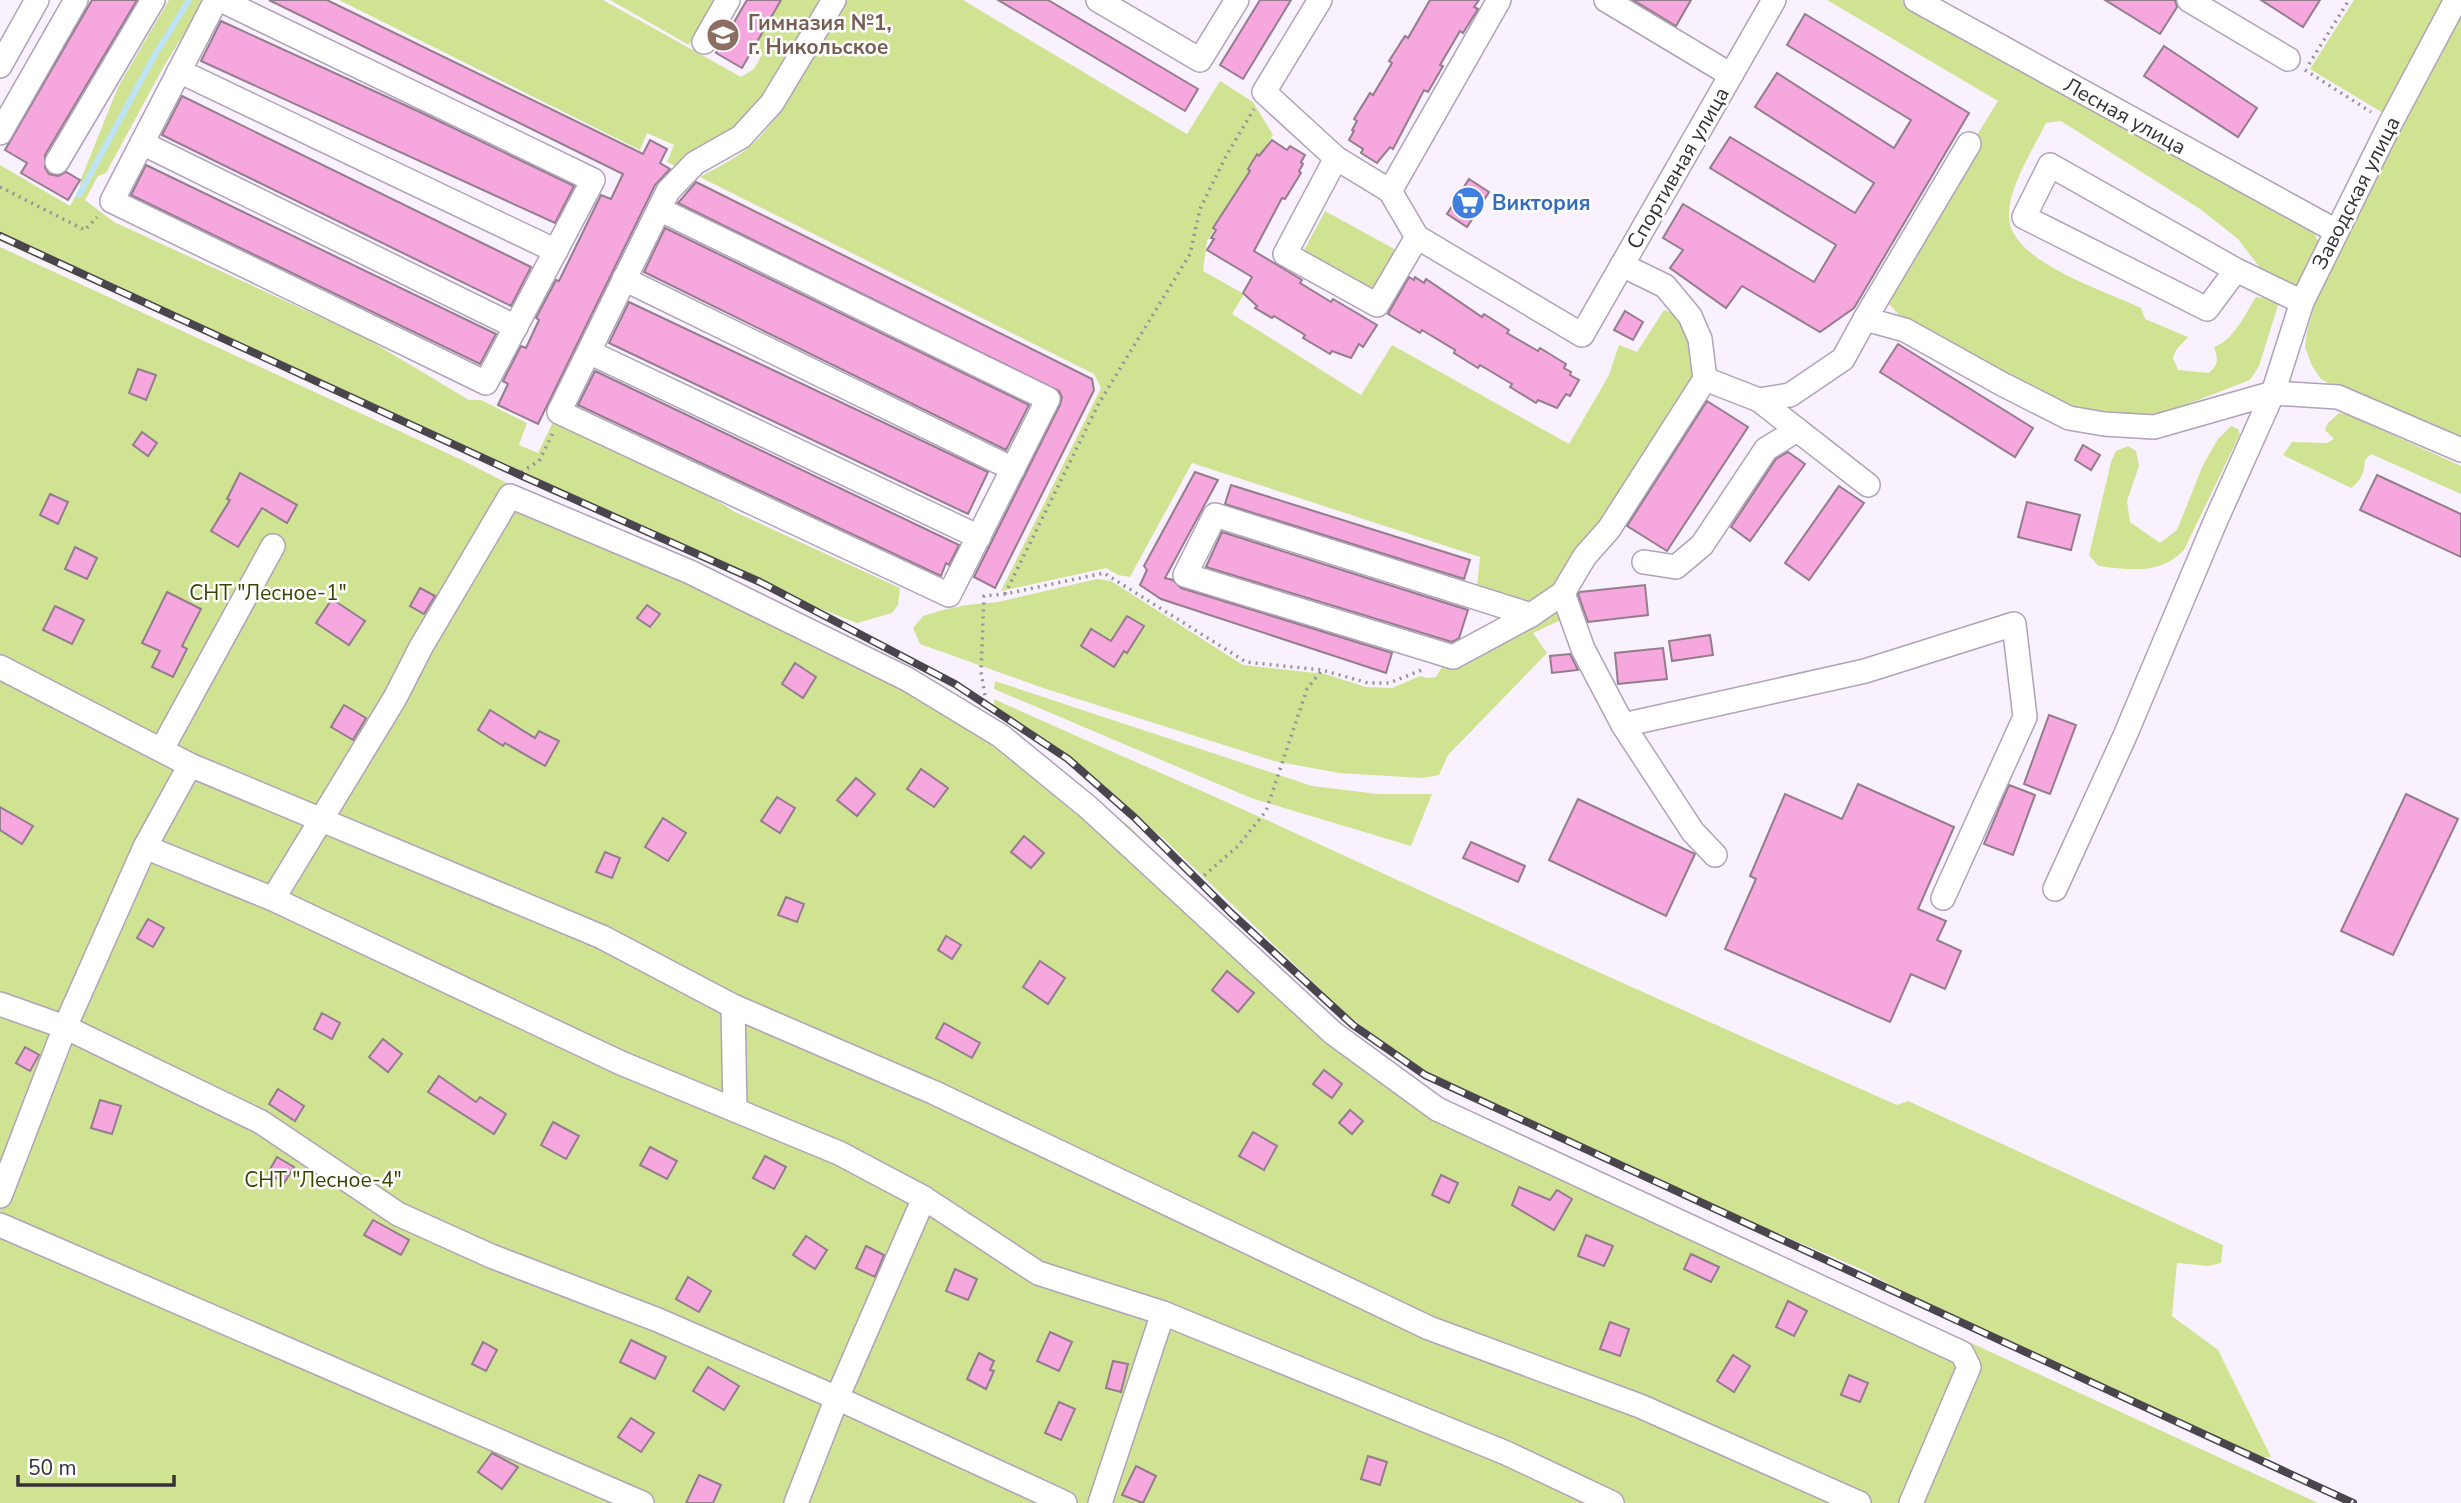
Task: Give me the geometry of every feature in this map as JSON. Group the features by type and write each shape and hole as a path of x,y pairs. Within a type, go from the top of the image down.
{"street":[{"path":"0,66 37,0"},
{"path":"0,133 76,0"},
{"path":"57,162 153,0"},
{"path":"219,0 593,180 486,383 112,201 219,0"},
{"path":"704,42 728,0"},
{"path":"659,209 1048,399 949,595 559,412 624,279 659,209 668,191 695,163 741,137 772,103 834,0"},
{"path":"1098,0 1199,60 1237,0"},
{"path":"1320,0 1264,92 1336,158 1390,191 1417,237 1377,305 1285,254 1336,158"},
{"path":"1390,191 1499,0"},
{"path":"1606,0 1731,75"},
{"name":"Спортивная улица","path":"1417,237 1582,335 1774,0"},
{"name":"Лесная улица","path":"1916,0 2336,231"},
{"path":"2189,0 2288,59"},
{"name":"Заводская улица","path":"2055,889 2124,738 2273,393 2302,302 2390,124 2456,0"},
{"path":"179,71 556,251"},
{"path":"142,143 516,327"},
{"path":"1759,400 1790,395 1843,359 1969,144"},
{"path":"2236,270 2207,309 2024,216 2050,165 2236,270 2302,302"},
{"path":"1531,615 1215,515 1185,575 1453,657 1531,615 1563,593 1585,556 1609,529 1704,379 1700,339 1690,316 1665,286 1622,265"},
{"path":"624,279 1013,469"},
{"path":"1865,319 1905,330 2069,418 2104,424 2154,427 2273,393 2338,397 2461,450"},
{"path":"589,352 979,537"},
{"path":"1704,379 1759,400 1868,485"},
{"path":"1644,562 1676,567 1702,545 1766,449 1797,430"},
{"path":"272,899 321,821 510,496 690,572 907,679 1000,736 1089,808 1333,1033 1437,1109 1962,1353 1969,1367 1912,1503"},
{"path":"162,749 273,546"},
{"path":"1563,593 1583,649 1623,725 1693,832 1716,855"},
{"path":"1623,725 1865,671 2014,624 2025,717 1943,898"},
{"path":"0,667 190,765 602,937 733,1006 935,1093 1429,1328 1640,1406 1859,1503"},
{"path":"0,1196 65,1027 145,847 190,765"},
{"path":"145,847 272,899 621,1063 839,1153 924,1198 1038,1273 1163,1313 1506,1453 1612,1503"},
{"path":"0,1004 65,1027 261,1122 398,1214 491,1256 658,1320 837,1398 1065,1503"},
{"path":"733,1006 735,1110"},
{"path":"796,1503 837,1398 924,1198"},
{"path":"0,1225 642,1503"},
{"path":"1100,1503 1163,1313"}],"path":[{"path":"2349,0 2305,71 2390,124"},
{"path":"1005,594 1099,403 1190,254 1200,209 1226,156 1264,92"},
{"path":"0,187 85,230 112,201"},
{"path":"510,496 518,474 539,461 553,433 559,412"},
{"path":"1000,736 987,705 981,672 984,596 1104,573 1247,662 1322,670 1368,682 1390,683 1453,657"},
{"path":"1191,902 1199,881 1238,846 1266,811 1307,689 1322,670"}],"green space":[{"path":"169,0 205,0 164,66 106,173 98,176 85,200 114,222 364,337 469,400 481,400 527,423 519,445 538,453 553,422 703,492 735,512 900,588 898,605 892,613 857,623 766,588 0,241 0,165 70,206 80,188 81,179 118,87"},
{"path":"339,0 603,0 741,77 754,69 763,53 754,46 781,0 821,0 752,114 721,138 675,166 667,162 674,145 647,133 640,150"},
{"path":"610,0 714,0 689,45"},
{"path":"846,0 963,0 1187,134 1220,81 1253,102 1273,135 1207,241 1203,271 1244,294 1232,314 1361,395 1392,345 1569,444 1608,377 1619,345 1637,352 1664,310 1682,317 1690,337 1695,377 1626,486 1549,594 1538,598 1512,601 1477,587 1480,557 1192,463 1130,577 1118,575 1106,568 1001,591 1101,388 1094,374 700,177 746,150 771,124"},
{"path":"1827,0 1901,0 2303,221 2321,246 2306,288 2289,289 2267,277 2238,239 2200,209 2061,121 2046,123 2012,195 2009,218 2014,234 2042,261 2084,284 2141,308 2145,319 2188,337 2176,350 2173,358 2178,370 2209,373 2217,361 2214,347 2233,333 2256,297 2279,302 2259,366 2250,380 2167,412 2130,416 2096,414 2063,402 1900,316 1889,304 1885,291 1916,233 1998,101"},
{"path":"2354,0 2446,0 2388,116 2310,69"},
{"path":"2461,8 2461,442 2340,390 2321,379 2312,366 2305,347 2317,297"},
{"path":"1325,211 1396,250 1373,292 1302,254"},
{"path":"0,247 505,482 789,610 993,722 1063,772 1130,827 1300,1000 1462,1115 1902,1311 2318,1503 0,1503"},
{"path":"2339,413 2349,415 2461,466 2461,494 2371,454 2365,460 2360,479 2351,488 2283,455 2292,442 2327,443 2334,439 2325,430 2328,423"},
{"path":"2231,426 2238,429 2240,434 2184,550 2165,564 2155,567 2133,569 2098,566 2089,555 2116,451 2128,446 2136,451 2139,466 2127,501 2130,522 2160,543 2177,530 2203,465 2218,439"},
{"path":"1097,579 1111,581 1243,665 1325,674 1366,687 1392,688 1420,676 1436,677 1443,665 1557,610 1561,620 1533,633 1547,653 1448,755 1439,775 1422,778 1339,773 1274,761 1043,688 920,644 913,628 923,616 943,610 998,602"},
{"path":"995,681 1312,786 1378,794 1432,794 1411,846 1251,798 994,689"},
{"path":"994,699 1749,1040 1897,1105 1908,1101 2223,1245 2221,1263 2208,1266 2177,1263 2172,1316 2218,1350 2271,1457 2254,1457 1947,1315 1861,1269 1663,1184 1421,1071 1345,1013 1164,839 1073,763 994,709"}],"building":[{"path":"92,0 137,0 45,155 45,168 49,174 58,176 66,172 80,180 68,200 21,173 27,163 5,150"},
{"path":"269,0 327,0 643,154 650,140 667,149 660,163 670,169 655,185 538,424 498,405 508,384 503,381 521,346 526,348 539,320 536,318 556,280 559,281 601,195 611,199 623,174"},
{"path":"747,0 781,0 742,68 716,53"},
{"path":"998,0 1048,0 1198,89 1185,111"},
{"path":"1260,0 1291,0 1243,79 1220,65"},
{"path":"1430,0 1479,0 1474,7 1478,9 1463,33 1460,31 1428,92 1424,90 1393,149 1390,147 1377,163 1361,153 1363,149 1349,140 1357,121 1354,119 1370,93 1373,95 1392,63 1389,61 1405,36 1408,38"},
{"path":"1633,0 1691,0 1676,26"},
{"path":"2105,0 2175,0 2177,7 2160,34"},
{"path":"2261,0 2320,0 2303,27"},
{"path":"1805,14 1969,113 1854,308 1820,332 1742,286 1726,308 1670,268 1683,250 1663,238 1683,204 1814,282 1836,245 1710,168 1730,137 1855,213 1874,183 1755,107 1777,73 1894,148 1911,120 1787,45"},
{"path":"221,21 574,186 555,223 201,61"},
{"path":"2164,46 2257,108 2238,137 2144,76"},
{"path":"182,96 531,267 511,306 162,135"},
{"path":"1272,140 1287,150 1290,146 1305,155 1299,171 1301,173 1285,199 1282,198 1254,251 1302,280 1300,283 1331,302 1333,299 1377,325 1363,347 1359,344 1351,358 1332,351 1330,354 1303,338 1305,335 1255,308 1257,306 1243,293 1252,277 1207,250 1214,239 1211,238 1216,230 1213,228 1250,171 1248,169 1257,154 1259,156"},
{"path":"146,165 496,334 480,364 131,195"},
{"name":"Виктория","path":"1469,179 1489,192 1467,227 1447,214"},
{"path":"696,182 1092,379 1094,390 995,588 974,577 1060,405 1062,397 1059,391 678,203"},
{"path":"665,228 1029,405 1006,450 644,272"},
{"path":"1409,277 1414,280 1415,277 1424,283 1426,279 1482,317 1484,314 1509,330 1507,333 1566,364 1564,368 1579,380 1570,396 1566,394 1557,408 1538,400 1536,403 1510,387 1512,384 1480,365 1478,368 1422,330 1420,333 1388,314"},
{"path":"629,302 988,472 968,514 609,343"},
{"path":"1625,311 1643,322 1633,340 1614,330"},
{"path":"1898,344 2033,428 2015,457 1880,372"},
{"path":"138,369 156,375 146,400 129,393"},
{"path":"595,371 959,545 949,565 946,563 941,576 578,405"},
{"path":"1707,401 1748,427 1667,551 1627,526"},
{"path":"142,432 157,443 148,456 133,445"},
{"path":"2083,445 2100,455 2091,470 2075,460"},
{"path":"1788,452 1805,464 1750,541 1731,527 1776,459"},
{"path":"1195,472 1218,480 1165,578 1173,580 1181,588 1392,653 1386,673 1161,599 1140,585 1147,570 1144,566"},
{"path":"240,473 297,505 287,523 262,508 238,547 211,531 230,500 227,499"},
{"path":"2377,475 2461,514 2461,557 2360,510"},
{"path":"1231,485 1470,560 1464,579 1225,504"},
{"path":"1839,486 1864,503 1809,580 1785,563"},
{"path":"50,494 68,502 58,524 40,515"},
{"path":"2027,502 2080,515 2071,550 2018,537"},
{"path":"1222,532 1468,610 1459,638 1452,642 1206,567"},
{"path":"75,547 97,558 87,579 65,569"},
{"path":"1645,585 1648,615 1588,622 1578,594 1580,592"},
{"path":"420,588 435,596 424,614 410,606"},
{"path":"167,592 201,609 182,646 187,649 173,677 152,667 160,651 142,643"},
{"path":"332,599 365,621 349,645 316,623"},
{"path":"647,605 660,614 650,627 637,618"},
{"path":"55,606 84,620 72,644 43,630"},
{"path":"1127,616 1144,626 1127,653 1124,651 1114,667 1081,646 1091,629 1111,641"},
{"path":"1710,635 1713,655 1672,661 1669,641"},
{"path":"1663,648 1667,679 1618,684 1615,653"},
{"path":"1570,654 1578,670 1552,673 1550,656"},
{"path":"795,663 816,677 803,698 782,684"},
{"path":"344,705 366,718 353,740 331,727"},
{"path":"490,710 535,738 539,731 559,741 545,766 505,743 503,746 478,730"},
{"path":"2049,715 2076,725 2050,794 2024,784"},
{"path":"921,769 948,788 934,807 907,789"},
{"path":"856,778 875,794 857,816 837,800"},
{"path":"1858,784 1954,827 1918,909 1946,921 1937,940 1961,951 1945,989 1911,974 1890,1022 1725,949 1756,879 1750,876 1785,794 1842,819"},
{"path":"2009,785 2035,795 2013,855 1984,844"},
{"path":"2406,794 2458,819 2393,955 2341,931"},
{"path":"777,797 795,808 780,833 761,821"},
{"path":"1578,799 1695,854 1666,916 1549,860"},
{"path":"0,807 33,826 22,844 0,830"},
{"path":"663,818 686,833 668,861 645,847"},
{"path":"1024,836 1044,853 1031,868 1011,852"},
{"path":"1471,842 1525,866 1518,882 1463,858"},
{"path":"605,852 620,858 612,878 596,872"},
{"path":"786,897 804,904 797,922 778,915"},
{"path":"148,919 164,928 153,947 137,938"},
{"path":"946,936 961,945 952,959 938,950"},
{"path":"1040,961 1065,978 1048,1004 1023,987"},
{"path":"1227,971 1254,993 1238,1012 1212,990"},
{"path":"322,1013 340,1023 332,1039 314,1029"},
{"path":"944,1023 980,1043 972,1058 936,1038"},
{"path":"383,1039 402,1054 388,1072 369,1057"},
{"path":"25,1047 39,1055 30,1071 16,1063"},
{"path":"1324,1070 1342,1084 1332,1098 1313,1084"},
{"path":"439,1076 476,1102 480,1097 506,1114 494,1134 428,1092"},
{"path":"278,1089 304,1106 295,1121 269,1104"},
{"path":"100,1100 121,1106 112,1134 91,1128"},
{"path":"1350,1110 1363,1121 1352,1134 1339,1123"},
{"path":"553,1122 579,1136 566,1159 541,1145"},
{"path":"1253,1132 1277,1146 1264,1170 1239,1156"},
{"path":"650,1147 677,1161 667,1179 640,1165"},
{"path":"765,1156 786,1167 774,1189 753,1178"},
{"path":"277,1157 294,1167 284,1183 268,1173"},
{"path":"1441,1175 1458,1183 1449,1203 1432,1195"},
{"path":"1519,1187 1550,1200 1557,1190 1572,1199 1554,1230 1512,1205"},
{"path":"373,1220 409,1240 401,1255 364,1235"},
{"path":"1586,1235 1613,1246 1604,1266 1578,1256"},
{"path":"806,1236 827,1250 815,1269 793,1255"},
{"path":"866,1246 884,1255 875,1277 856,1268"},
{"path":"1691,1254 1719,1267 1711,1282 1684,1269"},
{"path":"955,1269 977,1279 968,1300 946,1291"},
{"path":"688,1277 711,1291 699,1312 676,1299"},
{"path":"1788,1301 1807,1311 1794,1336 1776,1327"},
{"path":"1610,1322 1629,1329 1620,1356 1600,1349"},
{"path":"1050,1332 1072,1342 1059,1371 1037,1361"},
{"path":"631,1340 666,1357 655,1379 620,1362"},
{"path":"483,1342 497,1350 486,1371 472,1364"},
{"path":"979,1353 994,1361 990,1370 994,1371 986,1389 967,1379"},
{"path":"1733,1355 1750,1366 1734,1392 1717,1381"},
{"path":"1113,1361 1128,1364 1121,1392 1106,1388"},
{"path":"708,1367 739,1386 724,1410 693,1391"},
{"path":"1849,1375 1868,1383 1860,1402 1841,1395"},
{"path":"1059,1402 1075,1409 1061,1440 1045,1433"},
{"path":"631,1418 654,1433 641,1452 618,1437"},
{"path":"492,1453 518,1467 502,1489 478,1472"},
{"path":"1368,1456 1387,1462 1380,1485 1361,1479"},
{"path":"1136,1466 1156,1476 1143,1503 1122,1495"},
{"path":"699,1475 721,1485 713,1503 686,1503"}],"waterway":[{"path":"79,195 153,58 189,0"}],"railway":[{"path":"0,236 760,582 955,684 1068,759 1134,817 1231,913 1353,1025 1425,1075 2353,1503"}],"place":[{"name":"Гимназия №1, г. Никольское","path":"723,35"},
{"name":"Виктория","path":"1468,203"}],"park label":[{"name":"СНТ \"Лесное-1\"","path":"268,593"},
{"name":"СНТ \"Лесное-4\"","path":"323,1180"}]}
